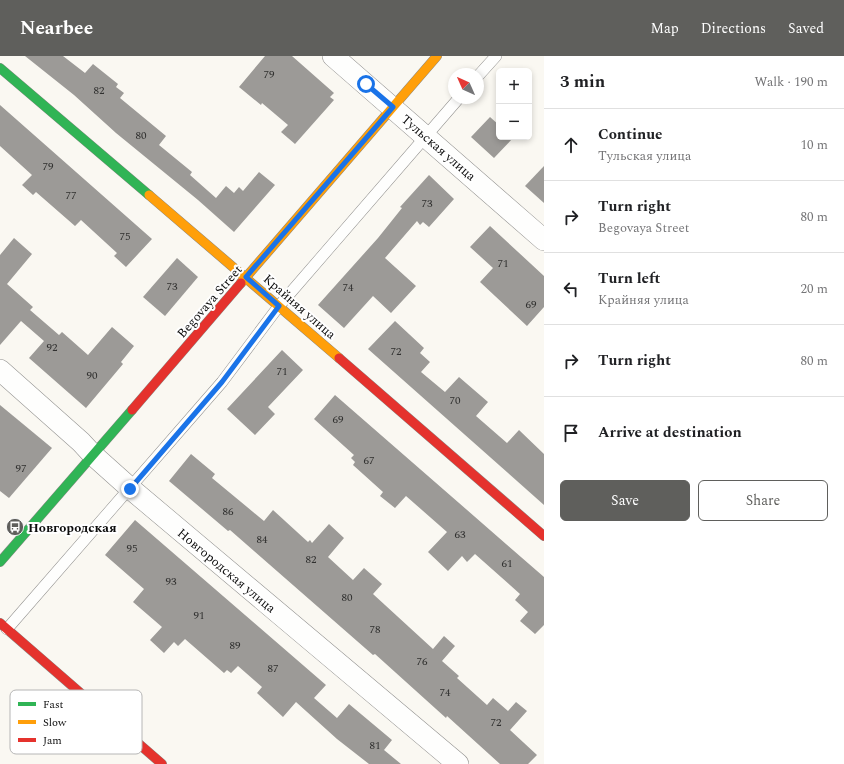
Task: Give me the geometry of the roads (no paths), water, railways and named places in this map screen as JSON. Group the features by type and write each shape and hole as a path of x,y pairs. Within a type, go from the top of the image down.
{"street":[{"name":"Тульская улица","path":"333,56 426,135 544,240"},
{"name":"Begovaya Street","path":"0,562 437,56"},
{"name":"Крайняя улица","path":"0,68 246,277 544,536"},
{"name":"Новгородская улица","path":"0,370 81,442 130,489 458,764"},
{"path":"4,626 77,690"},
{"path":"142,747 162,764"}],"lane":[{"path":"484,69 496,56"},
{"path":"4,626 130,489 222,382 279,306 454,104"}],"place":[{"name":"Новгородская","path":"15,527"}]}
